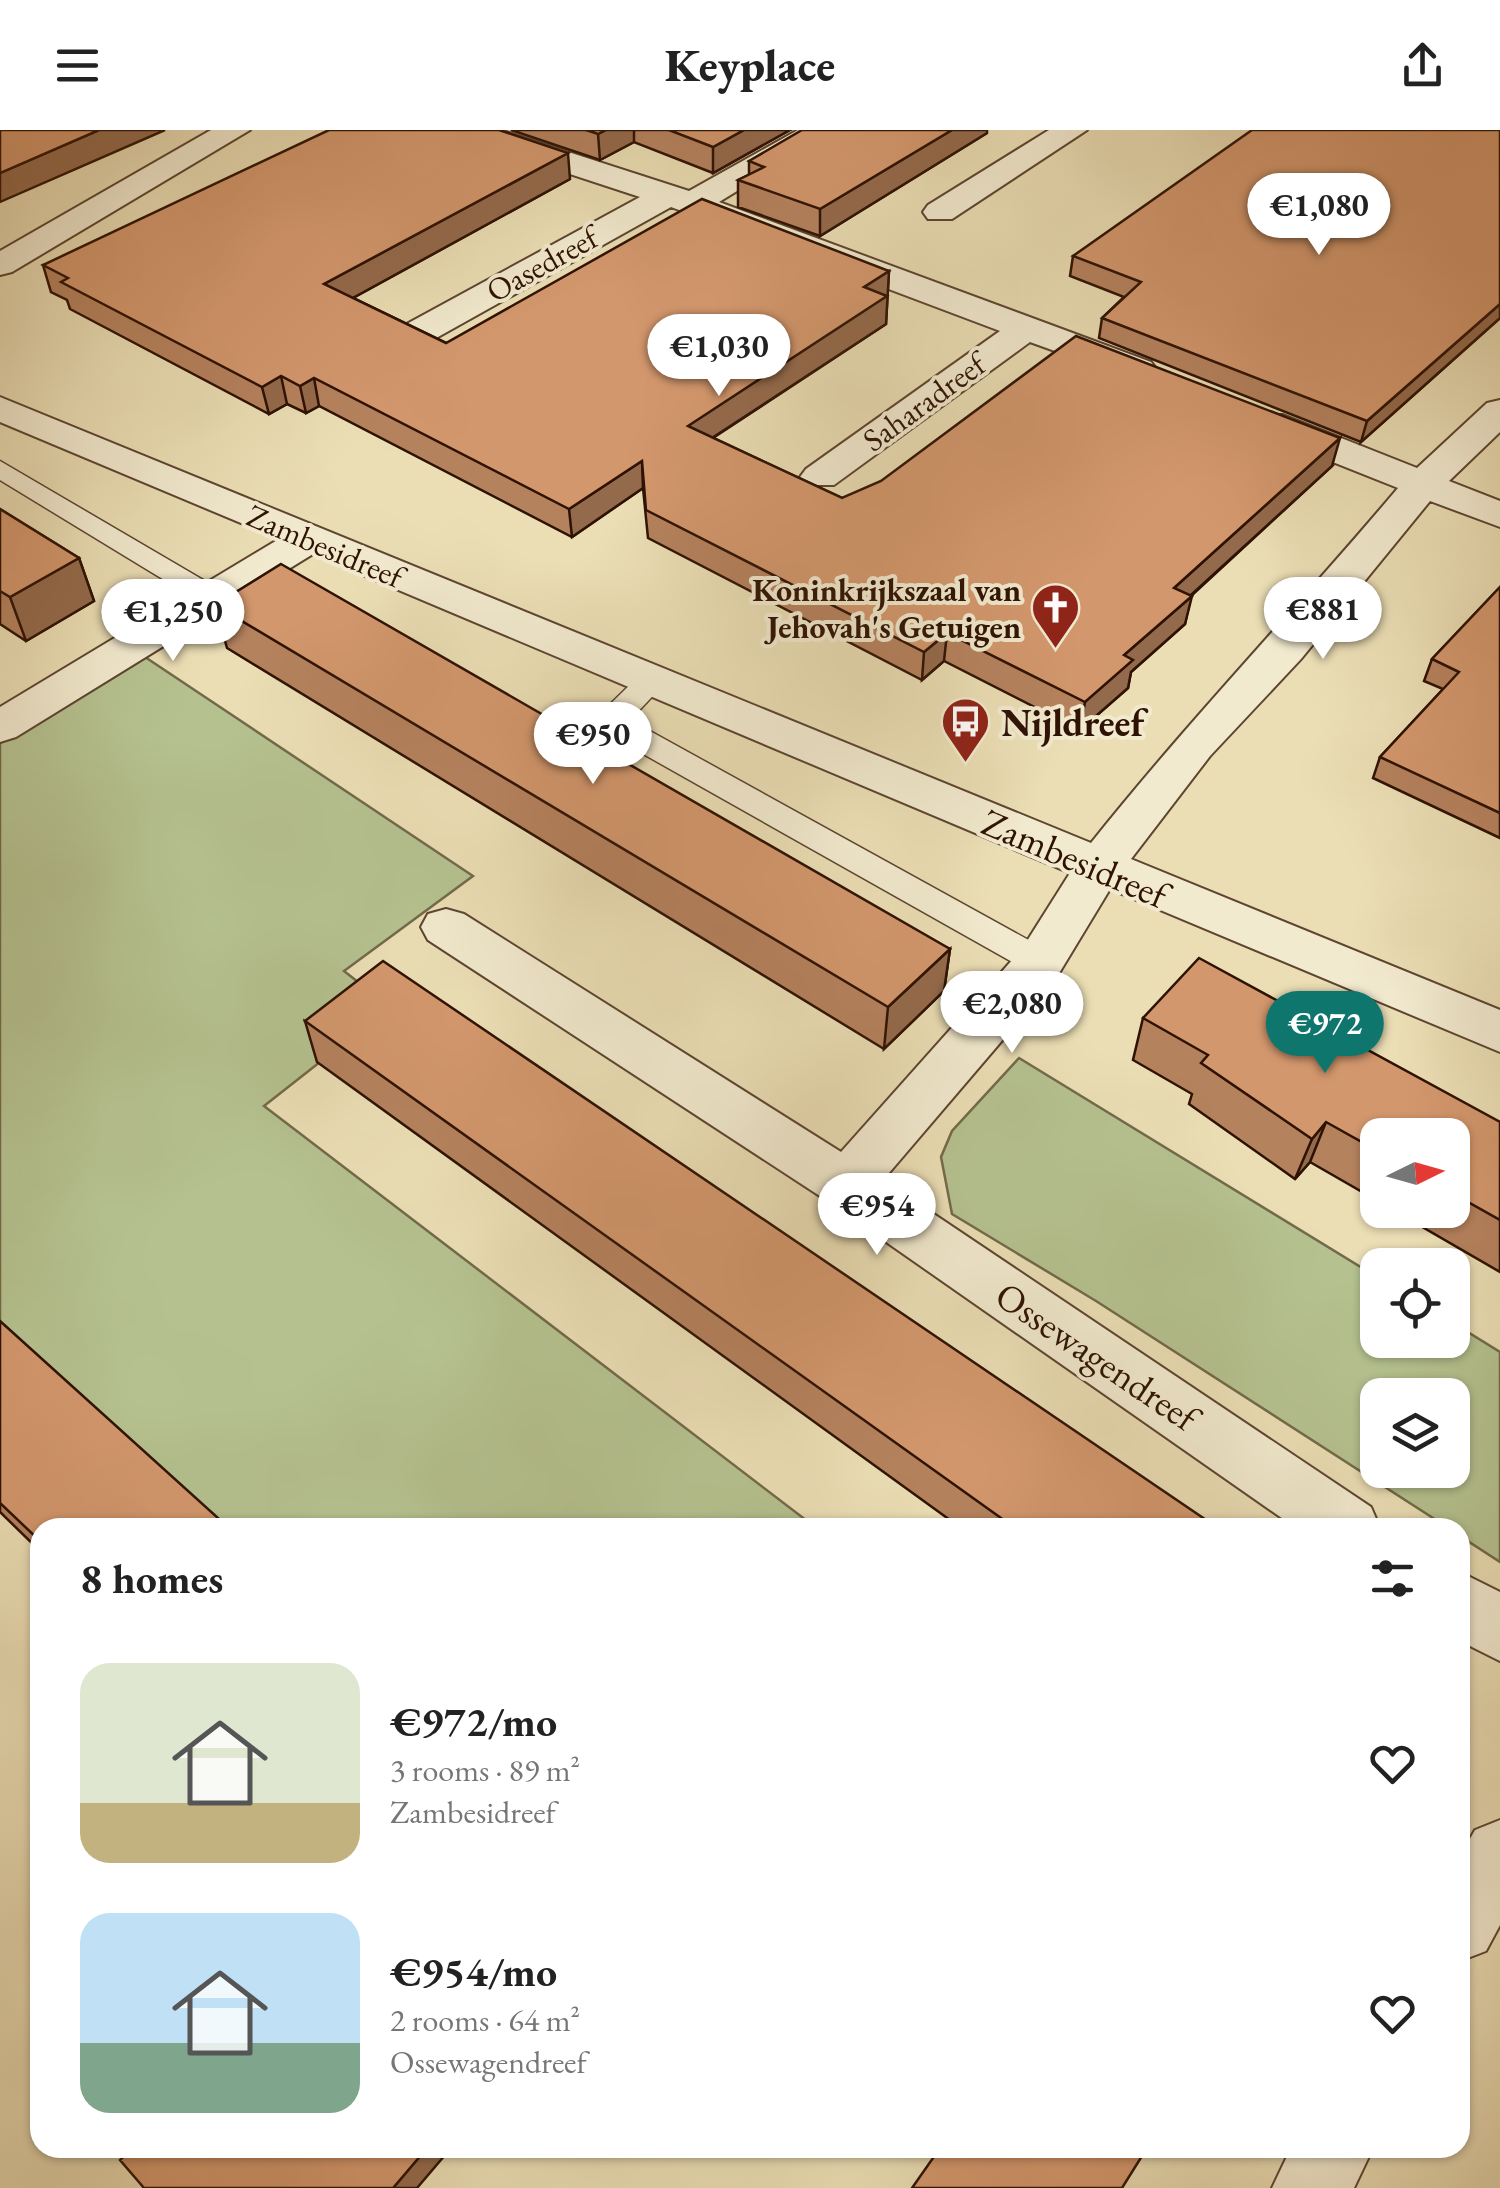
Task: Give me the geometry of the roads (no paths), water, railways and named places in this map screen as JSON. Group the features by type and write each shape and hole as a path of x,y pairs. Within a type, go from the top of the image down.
{"street":[{"path":"468,130 680,199 1028,326 1172,384"},
{"name":"Oasedreef","path":"416,334 821,130"},
{"path":"940,212 1071,130"},
{"path":"0,265 228,131"},
{"name":"Saharadreef","path":"820,478 1028,326"},
{"name":"Zambesidreef","path":"0,408 650,682 1500,1032"},
{"path":"846,1184 1040,962 1098,868 1194,745 1286,650 1423,484 1500,411"},
{"path":"1244,412 1500,515"},
{"path":"0,727 308,539"},
{"name":"Ossewagendreef","path":"446,927 846,1184 1334,1518"},
{"path":"1470,1610 1500,1630"},
{"path":"1470,1908 1500,1855"},
{"path":"1311,2188 1328,2158"}],"lane":[{"path":"0,469 212,598"},
{"path":"650,682 610,722 1040,962"}],"place":[{"name":"Koninkrijkszaal van Jehovah's Getuigen","path":"1056,650"},
{"name":"Nijldreef","path":"966,764"}]}
